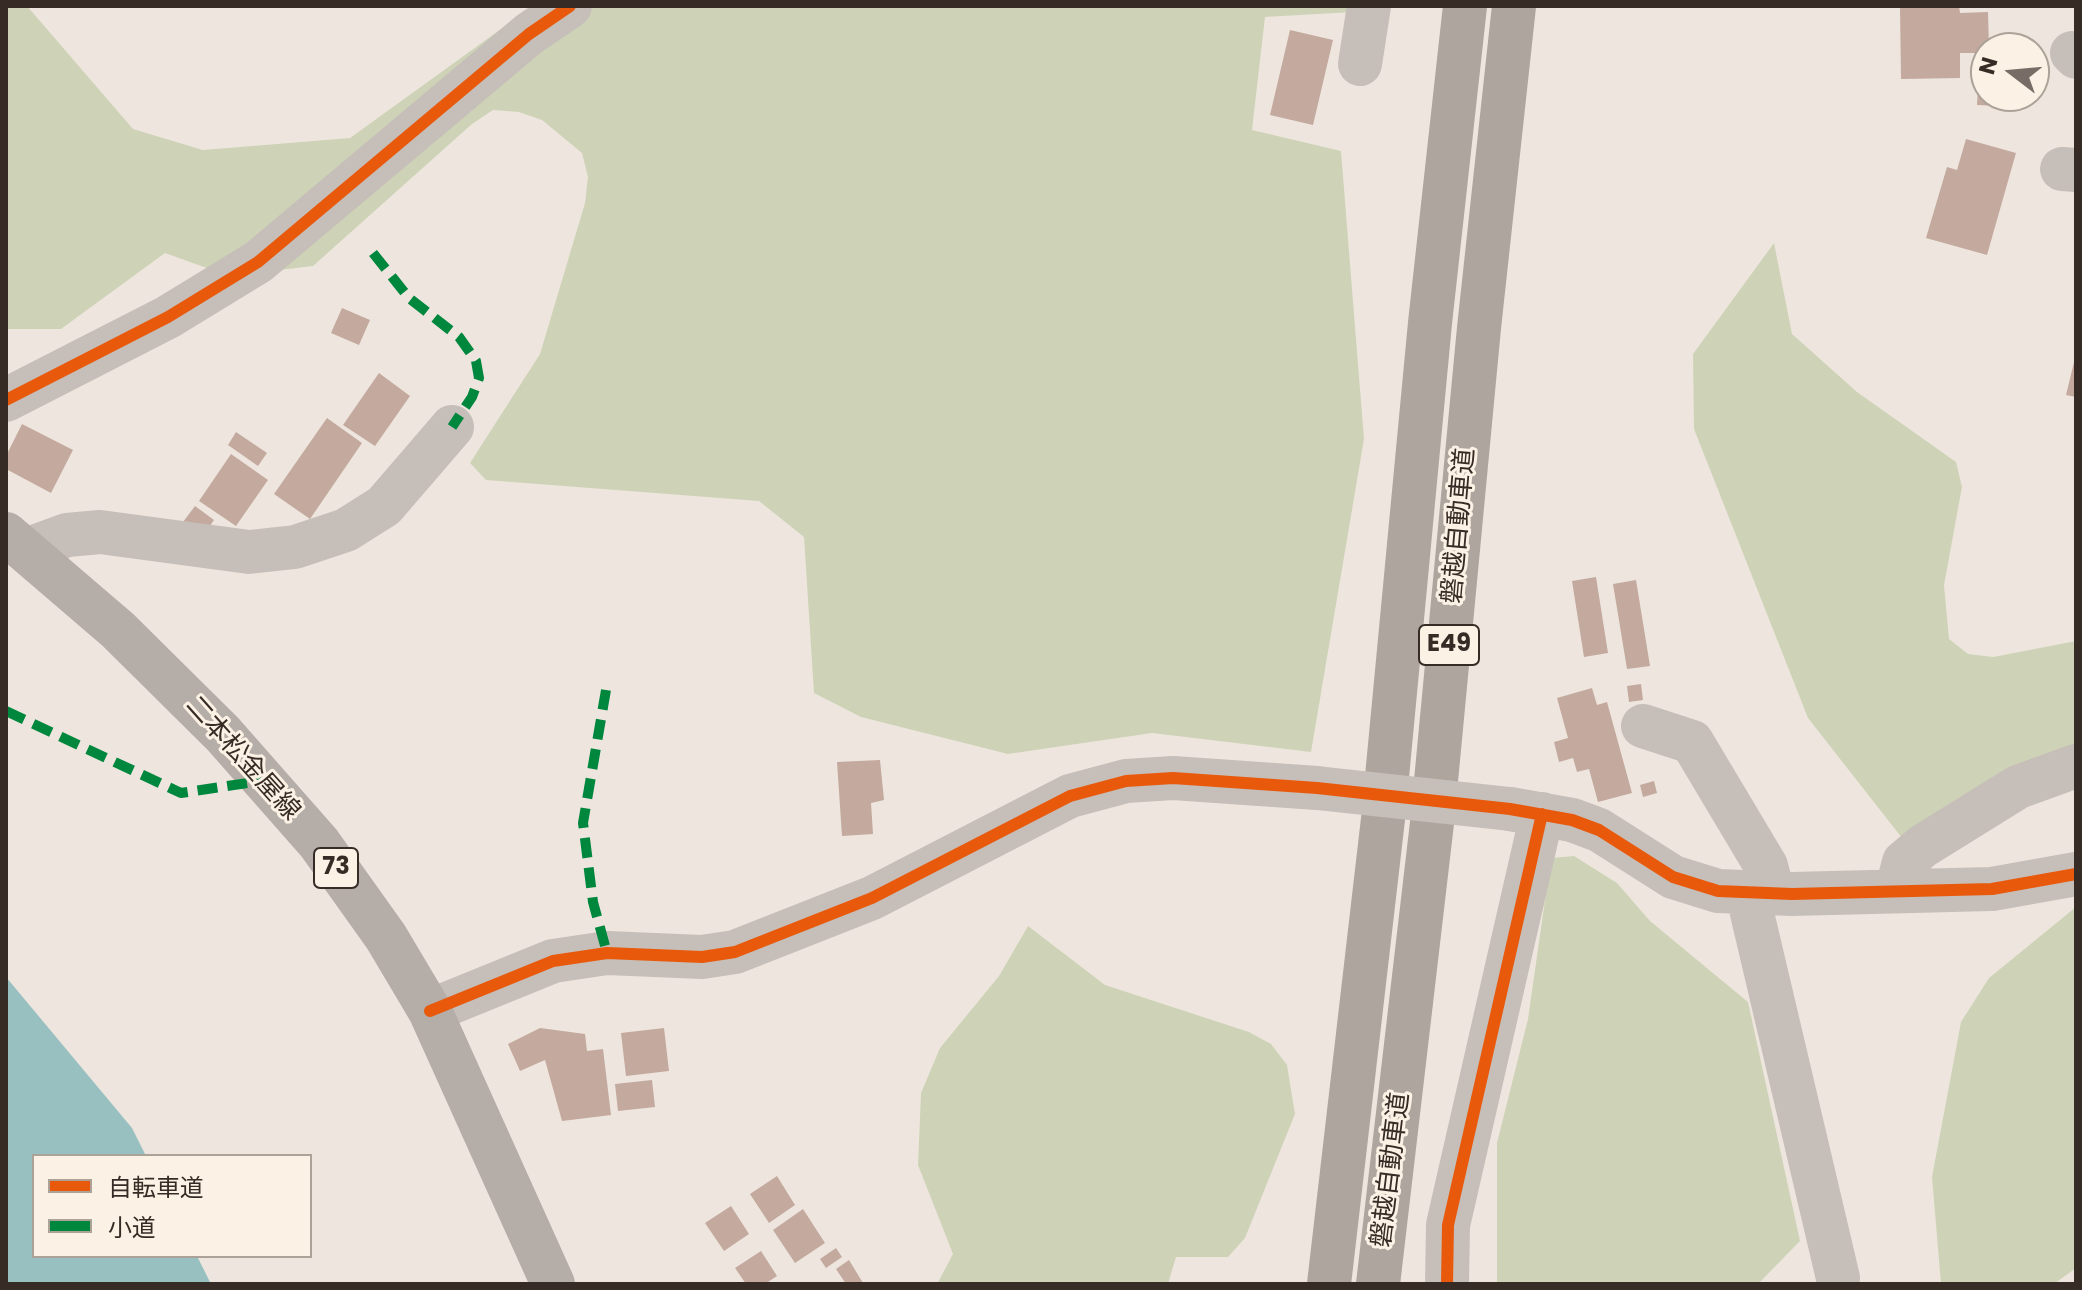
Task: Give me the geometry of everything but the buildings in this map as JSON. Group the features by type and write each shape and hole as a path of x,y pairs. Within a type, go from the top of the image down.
{"highway":[{"name":"磐越自動車道","path":"1329,1284 1381,835 1430,323 1465,6"},
{"name":"磐越自動車道","path":"1378,1284 1432,823 1479,328 1514,6"}],"main road":[{"name":"二本松金屋線","path":"16,542 118,630 223,734 319,843 386,937 430,1011 553,1284"}],"street":[{"path":"6,400 168,317 258,262 529,34 570,6"},
{"path":"1360,64 1369,6"},
{"path":"16,542 100,532 249,552 295,547 346,530 384,506 452,427"},
{"path":"1643,726 1692,742 1766,866 1760,892 1838,1278"},
{"path":"1897,889 1904,862 1923,846 2018,787 2076,766"},
{"path":"430,1011 553,961 607,953 702,957 735,952 872,898 1070,796 1126,781 1173,778 1317,788 1526,812 1599,830 1673,877 1718,891 1992,889 2076,874"},
{"path":"1447,1284 1448,1225 1526,812"}],"green space":[{"path":"6,6 27,6 133,129 203,150 350,138 512,21 540,6 1373,6 1371,11 1265,17 1252,130 1341,151 1364,439 1311,752 1152,733 1008,754 861,717 814,693 804,537 759,501 486,480 470,463 540,354 585,203 588,177 582,153 542,120 519,112 493,110 472,124 313,266 229,276 165,253 61,329 6,329"},
{"path":"1774,243 1792,334 1857,392 1956,462 1962,487 1944,585 1949,639 1968,654 1993,657 2076,641 2076,745 1902,838 1808,718 1694,429 1693,354"},
{"path":"1574,856 1617,883 1650,921 1748,1002 1800,1241 1758,1284 1497,1284 1497,1143 1528,1019 1551,858"},
{"path":"2076,907 2076,1268 2054,1284 1941,1284 1932,1177 1961,1022 1989,978"},
{"path":"1028,926 1105,985 1249,1032 1271,1044 1287,1065 1295,1114 1245,1238 1228,1257 1176,1257 1168,1284 937,1284 953,1254 918,1165 921,1093 940,1048 999,976"}],"water":[{"path":"6,977 132,1128 145,1154 32,1154 32,1258 198,1258 211,1284 6,1284"}],"marked path":[{"path":"373,253 409,298 459,337 476,361 479,378 472,397 452,427"},
{"path":"606,690 583,823 593,902 607,953"},
{"path":"6,711 181,793 261,781"}],"cycle path":[{"path":"6,400 168,317 258,262 529,34 570,6"},
{"path":"430,1011 553,961 607,953 702,957 735,952 872,898 1070,796 1126,781 1173,778 1317,788 1510,809 1572,820 1599,830 1673,877 1718,891 1792,894 1992,889 2076,874"},
{"path":"1447,1284 1448,1225 1542,814"}]}
